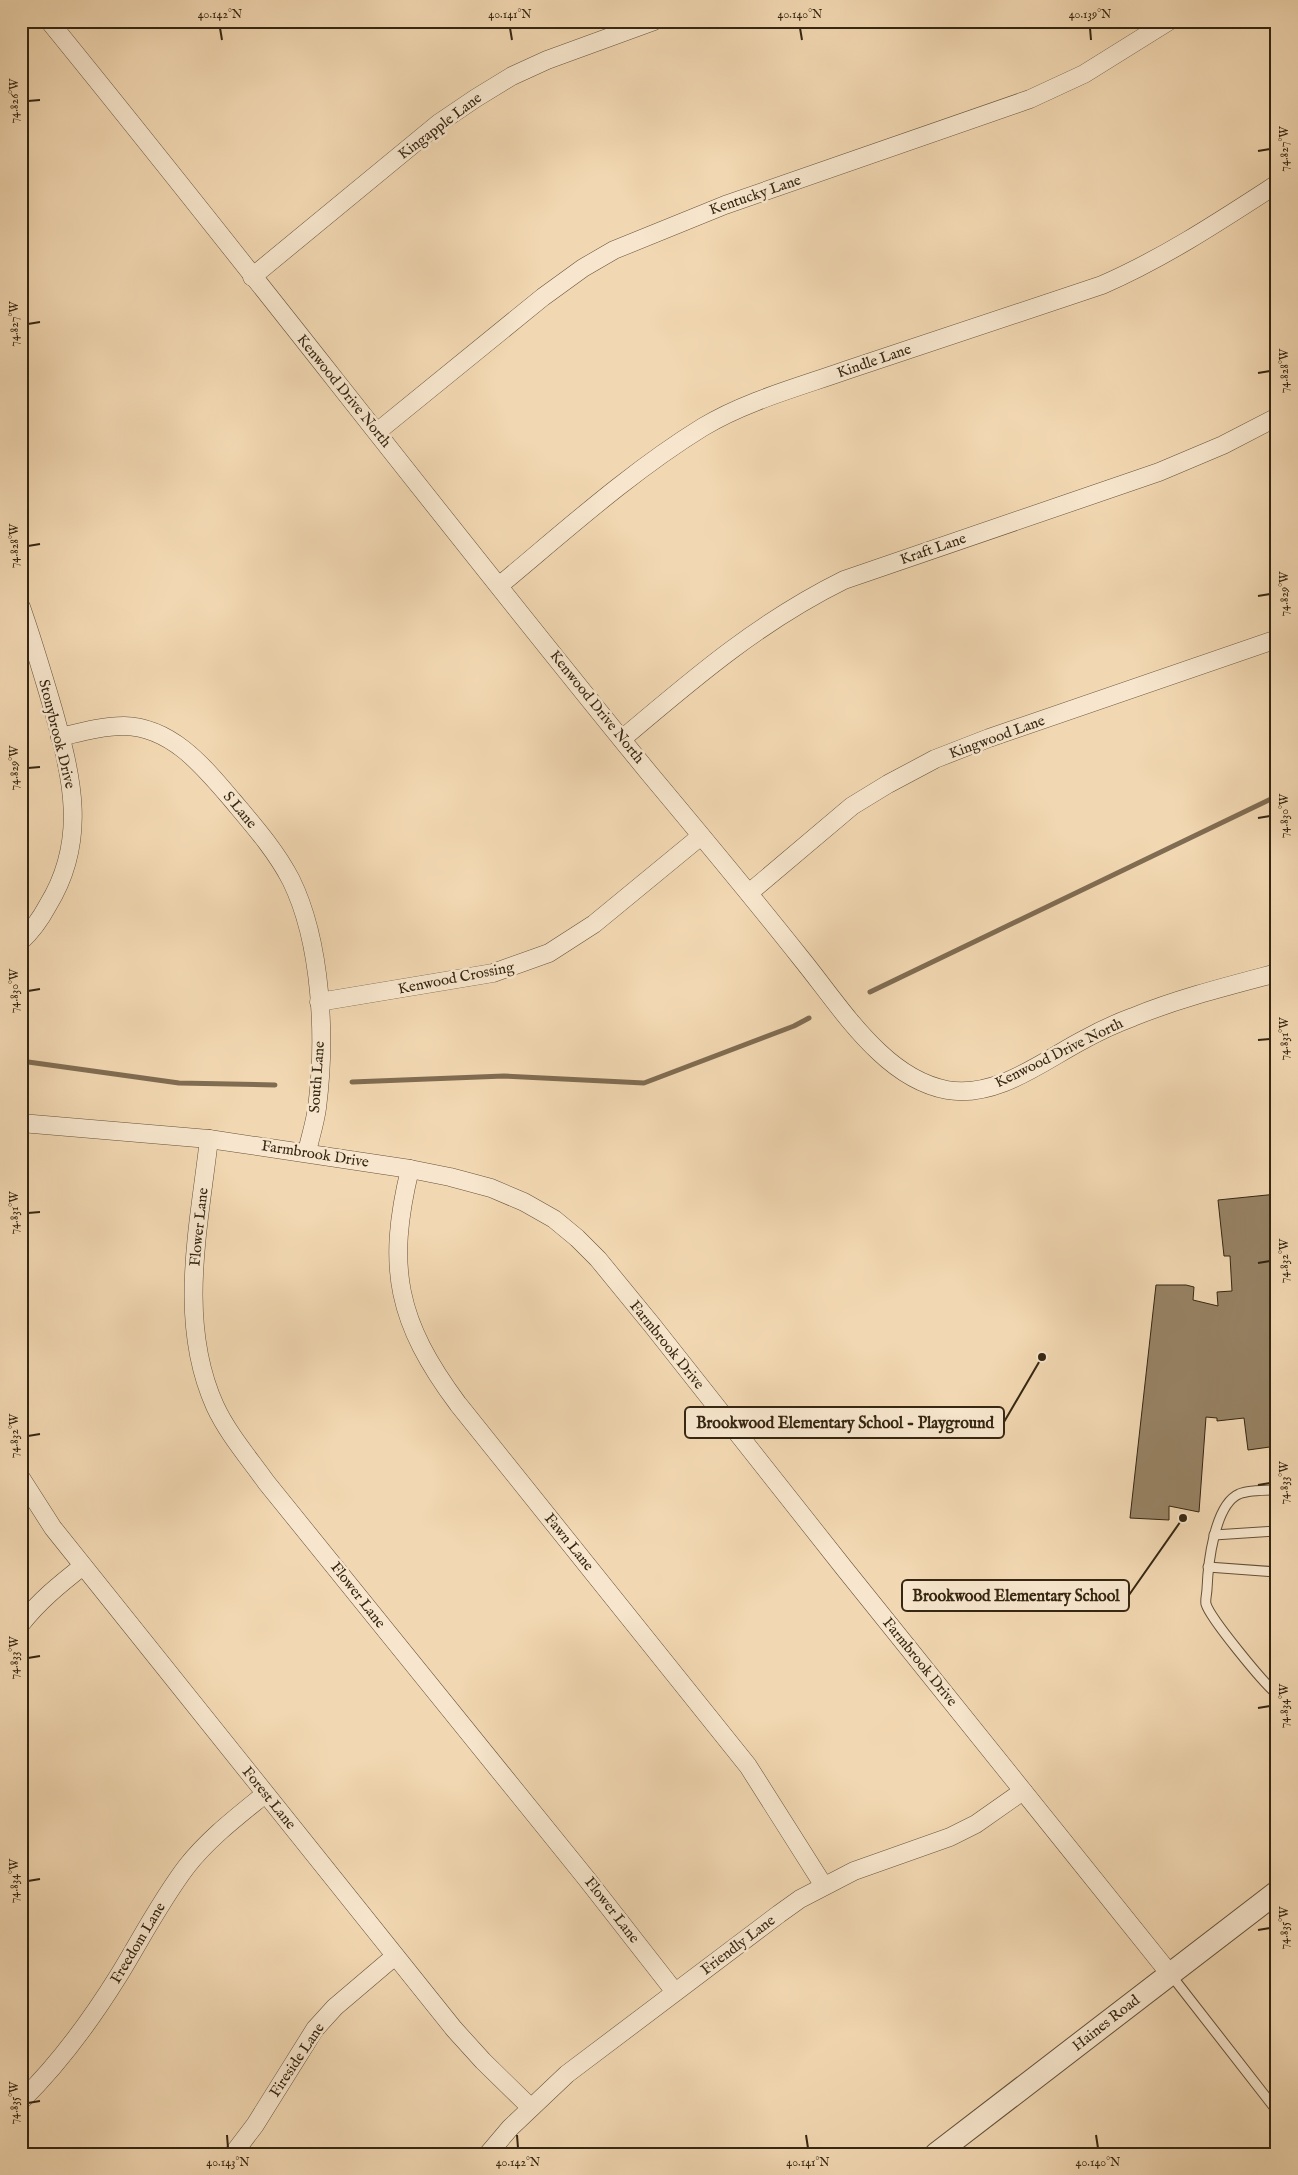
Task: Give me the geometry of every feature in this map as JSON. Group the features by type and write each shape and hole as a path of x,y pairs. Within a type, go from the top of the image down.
{"street":[{"name":"Kenwood Drive North","path":"49,21 850,1022 878,1052 900,1070 922,1082 950,1090 969,1091 990,1087 1047,1061 1086,1038 1131,1018 1174,1002 1277,973"},
{"name":"Kingapple Lane","path":"252,277 439,123 476,98 512,76 547,60 654,21"},
{"name":"Kentucky Lane","path":"376,432 543,297 583,268 614,250 726,205 1030,99 1084,74 1170,21"},
{"name":"Kindle Lane","path":"500,585 658,457 703,427 730,413 819,380 1102,285 1135,270 1185,242 1277,184"},
{"name":"Kraft Lane","path":"622,739 723,655 770,621 807,598 862,573 1159,472 1223,445 1277,417"},
{"name":"Stonybrook Drive","path":"21,607 60,736 72,788 74,817 71,847 65,871 57,890 39,920 21,941"},
{"name":"Kingwood Lane","path":"748,893 852,806 888,784 935,760 989,738 1277,639"},
{"name":"S Lane","path":"60,736 102,728 125,726 144,729 162,735 180,746 203,766 254,826 291,880 302,907 310,935 319,1002"},
{"name":"Kenwood Crossing","path":"319,1002 493,973 549,953 594,924 701,836"},
{"name":"South Lane","path":"307,1152 316,1110 320,1078 319,1002"},
{"name":"Farmbrook Drive","path":"21,1124 209,1139 307,1152 410,1169 475,1184 524,1202 554,1219 577,1238 598,1260 652,1325 1170,1974"},
{"name":"Flower Lane","path":"209,1139 196,1259 193,1316 202,1369 215,1406 226,1426 266,1482 586,1878 675,1992"},
{"name":"Fawn Lane","path":"410,1169 399,1227 398,1248 404,1305 422,1350 458,1404 748,1766 824,1886"},
{"name":"Forest Lane","path":"21,1478 53,1528 394,1956 454,2029 483,2061 530,2107"},
{"path":"21,1624 55,1587 83,1566"},
{"name":"Friendly Lane","path":"488,2154 530,2107 567,2074 779,1914 824,1886 854,1871 950,1837 976,1824 1023,1790"},
{"name":"Freedom Lane","path":"21,2101 64,2053 86,2024 118,1977 166,1896 188,1865 210,1840 265,1794"},
{"name":"Haines Road","path":"936,2154 1277,1892"},
{"name":"Fireside Lane","path":"233,2154 254,2125 315,2029 335,2007 394,1956"}],"lane":[{"path":"1277,1490 1238,1494 1223,1510 1214,1534 1208,1567 1206,1604 1227,1636 1268,1687 1277,1694"},
{"path":"1214,1534 1277,1531"},
{"path":"1208,1567 1277,1572"},
{"path":"1170,1974 1277,2111"}],"building":[{"path":"1277,1194 1277,1446 1248,1450 1244,1418 1217,1421 1217,1418 1206,1417 1199,1512 1169,1506 1169,1520 1130,1518 1156,1285 1186,1285 1194,1287 1193,1300 1218,1306 1217,1292 1232,1291 1230,1256 1224,1256 1218,1200"}],"waterway":[{"path":"870,992 1277,796"},
{"path":"352,1082 504,1076 644,1083 794,1026 809,1018"},
{"path":"21,1061 179,1083 275,1085"}],"place":[{"name":"Brookwood Elementary School - Playground","path":"1042,1357"},
{"name":"Brookwood Elementary School","path":"1183,1518"}]}
